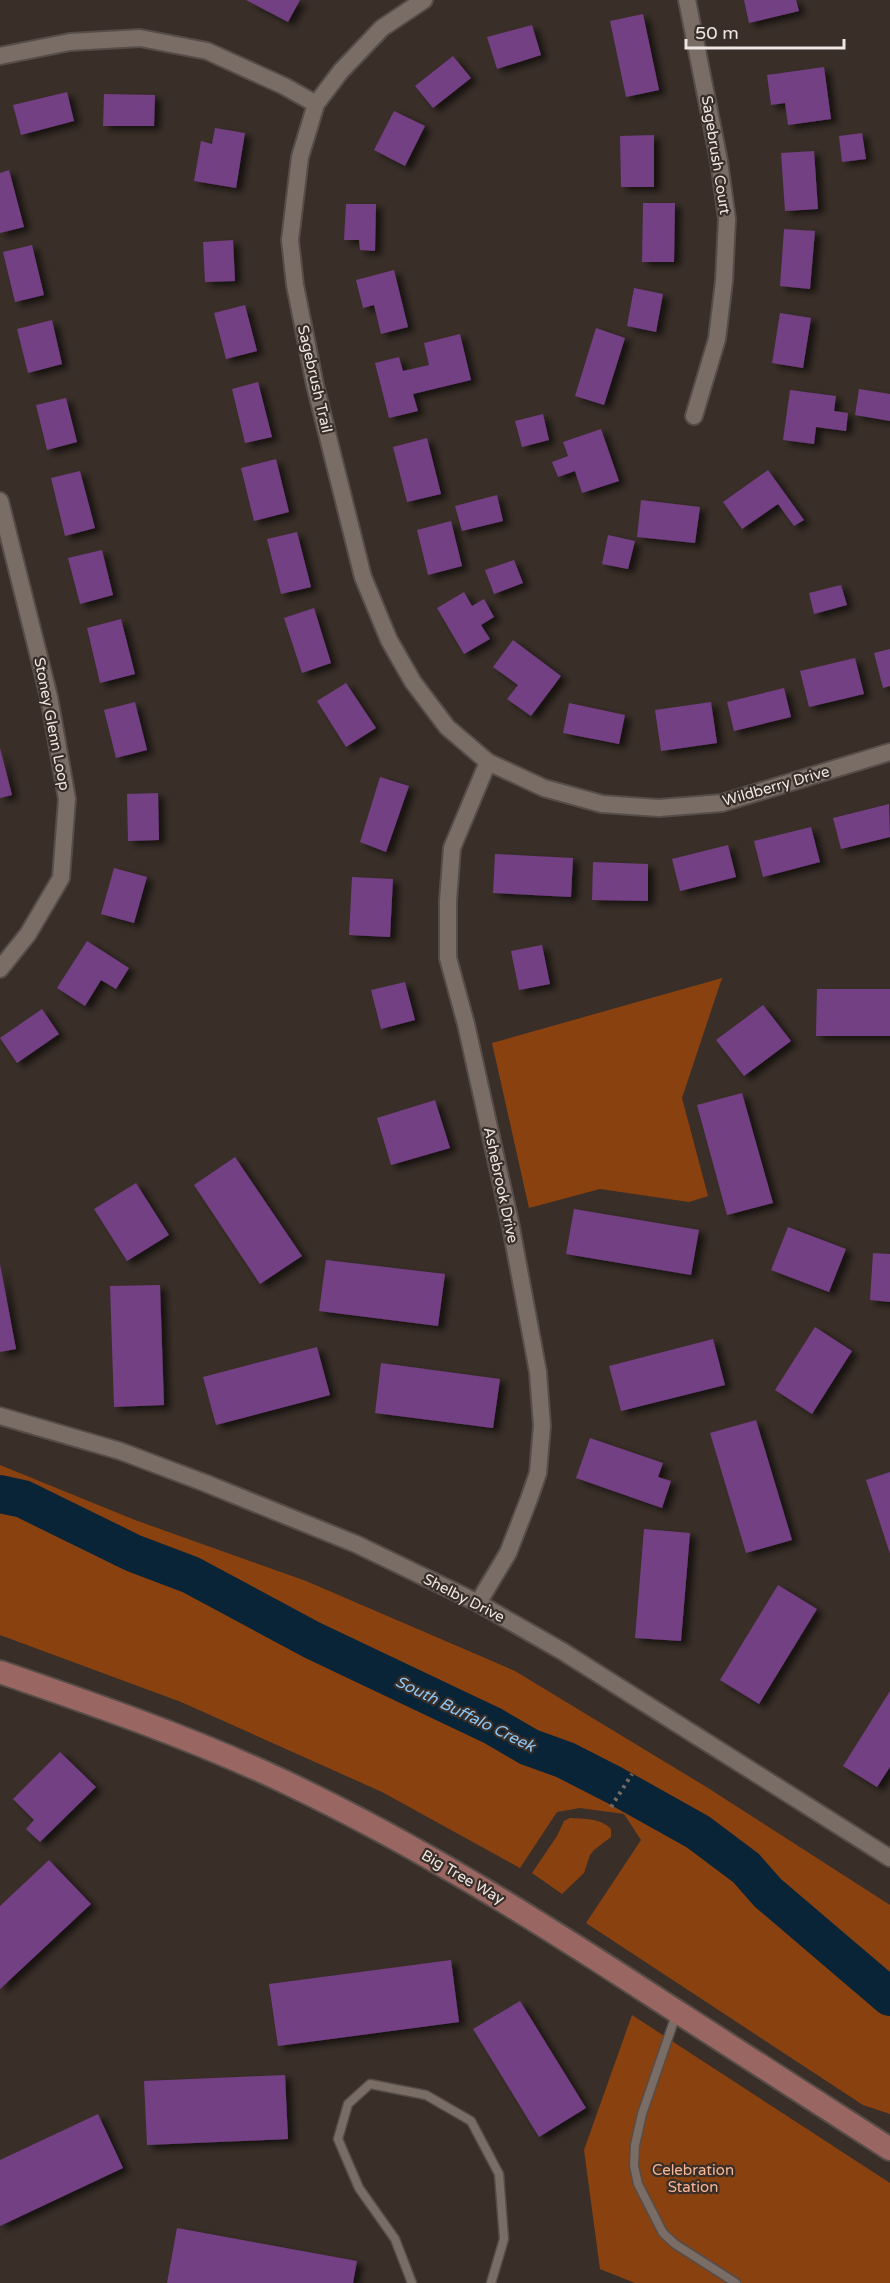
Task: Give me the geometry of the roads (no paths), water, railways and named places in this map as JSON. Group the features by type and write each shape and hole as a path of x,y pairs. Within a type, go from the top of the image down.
{"main road":[{"name":"Big Tree Way","path":"0,1672 149,1724 286,1782 376,1828 528,1915 890,2149"}],"street":[{"name":"Sagebrush Trail","path":"424,0 382,28 341,71 316,104 300,157 290,240 295,285 315,385 363,577 389,640 413,682 447,727 488,762"},
{"name":"Sagebrush Court","path":"687,0 719,161 727,219 724,281 717,339 694,416"},
{"path":"0,56 70,42 140,38 207,51 284,86 316,104"},
{"name":"Stoney Glenn Loop","path":"0,501 49,697 67,799 61,878 27,934 0,969"},
{"name":"Wildberry Drive","path":"488,762 544,788 602,804 659,808 722,803 890,752"},
{"name":"Ashebrook Drive","path":"478,1603 508,1553 529,1499 538,1473 542,1426 538,1372 510,1222 448,958 448,902 452,848 488,762"},
{"name":"Shelby Drive","path":"0,1416 120,1451 205,1483 356,1545 478,1603 562,1651 890,1858"}],"lane":[{"path":"677,2012 642,2114 635,2145 634,2166 638,2184 663,2233 675,2244 736,2283"},
{"path":"412,2283 395,2239 359,2188 338,2139 348,2104 370,2084 426,2095 471,2121 499,2174 504,2239 491,2283"}],"waterway":[{"name":"South Buffalo Creek","path":"0,1494 23,1499 133,1553 191,1575 312,1640 493,1726 529,1747 565,1760 698,1832 746,1868 768,1893 890,1997"}],"park label":[{"name":"Celebration Station","path":"693,2178"}]}
